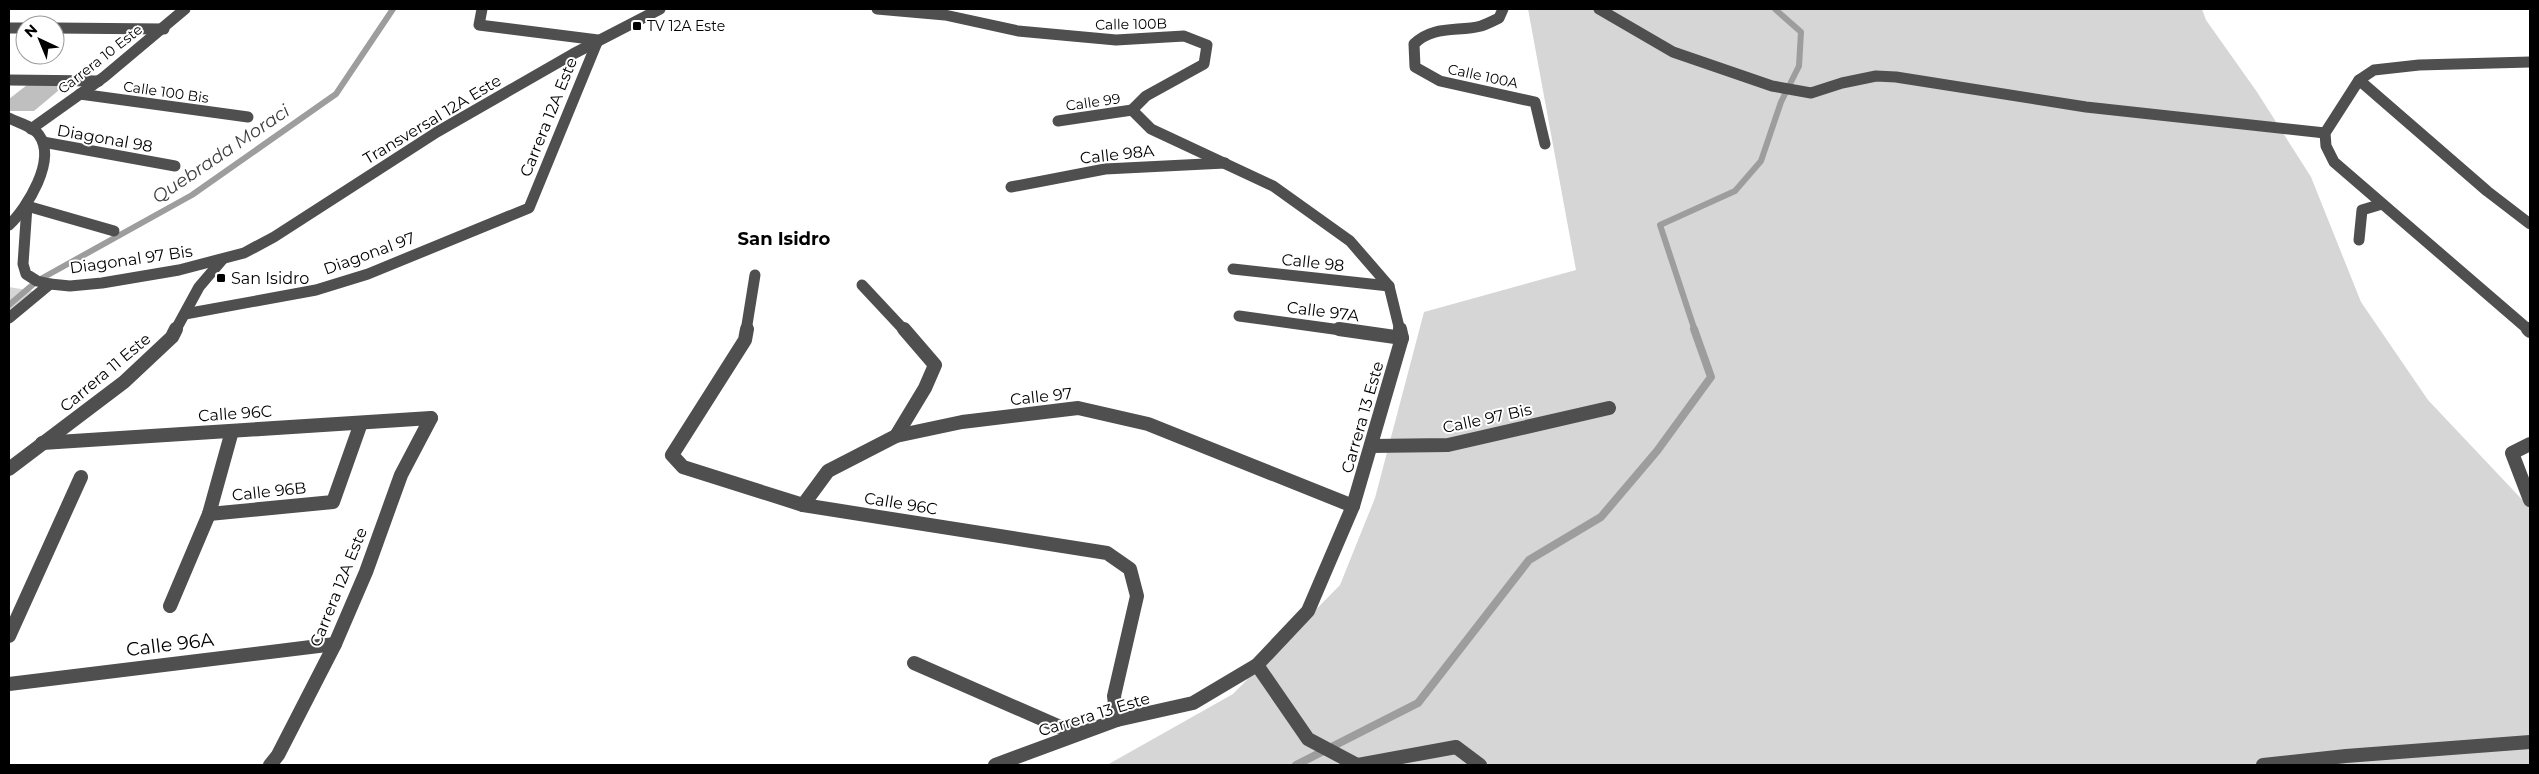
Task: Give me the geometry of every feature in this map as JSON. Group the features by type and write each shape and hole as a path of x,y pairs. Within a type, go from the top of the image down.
{"street":[{"name":"Carrera 10 Este","path":"31,129 99,81 185,9"},
{"path":"482,9 479,25 598,40"},
{"name":"Transversal 12A Este","path":"222,260 259,246 274,238 438,132 598,40 660,9"},
{"name":"Calle 100B","path":"877,9 945,14 978,24 1018,31 1116,40 1184,36 1207,45 1204,64 1146,96 1132,110"},
{"path":"1599,9 1673,52 1772,86 1801,92 1811,93 1842,83 1876,76 1896,77 2113,111 2325,133"},
{"name":"Calle 100A","path":"1501,13 1481,26 1430,34 1419,38 1414,44 1415,67 1426,75 1440,81 1535,102 1546,144"},
{"path":"65,28 164,28"},
{"name":"Carrera 12A Este","path":"529,208 598,40"},
{"path":"2530,62 2419,65 2374,70 2359,80 2325,133 2326,146 2334,162 2530,331"},
{"path":"9,80 99,81"},
{"path":"2359,80 2487,191 2530,224"},
{"name":"Calle 100 Bis","path":"80,94 248,117"},
{"path":"1132,110 1151,129 1228,163 1273,186 1350,241 1389,286 1402,338"},
{"name":"Calle 99","path":"1058,121 1132,110"},
{"name":"Diagonal 98","path":"9,118 31,129 43,142 175,166"},
{"path":"9,225 27,206 42,169 43,142"},
{"name":"Calle 98A","path":"1012,187 1104,169 1228,163"},
{"path":"2358,240 2362,210 2382,204"},
{"path":"27,206 114,231"},
{"name":"Diagonal 97 Bis","path":"27,206 23,264 26,274 37,281 70,286 102,283 222,260"},
{"name":"Diagonal 97","path":"184,314 325,287 368,274 529,208"},
{"name":"Carrera 11 Este","path":"9,468 131,375 172,336 199,287 222,260"},
{"name":"Calle 98","path":"1233,269 1389,286"},
{"name":"Calle 96C","path":"755,275 745,340 672,456 683,467 803,505 1107,553 1130,569 1137,596 1114,696 1117,720"},
{"path":"9,318 50,284"},
{"path":"862,285 924,351 935,366 925,388 896,436"},
{"name":"Calle 97A","path":"1239,316 1402,338"},
{"name":"Carrera 13 Este","path":"995,765 1117,720 1192,703 1257,665 1308,611 1354,506 1402,338"},
{"name":"Calle 97","path":"803,505 828,472 896,436 962,422 1078,408 1148,424 1354,506"},
{"name":"Calle 97 Bis","path":"1371,446 1448,445 1609,408"},
{"name":"Carrera 12A Este","path":"270,765 278,755 335,644 366,572 401,475 431,418"},
{"name":"Calle 96C","path":"42,443 431,418"},
{"name":"Calle 96B","path":"208,514 333,502 360,423"},
{"path":"170,606 208,514 232,431"},
{"path":"2530,444 2523,446 2512,454 2530,500"},
{"path":"9,636 81,477"},
{"name":"Calle 96A","path":"9,684 335,644"},
{"path":"914,663 1076,734"},
{"path":"1257,665 1308,739 1357,765 1456,747 1480,765"},
{"path":"2263,765 2346,756 2530,742"}],"shaded area":[{"path":"1528,9 2202,9 2206,20 2257,92 2311,177 2361,302 2428,400 2530,508 2530,765 1107,765 1233,694 1340,585 1375,498 1424,312 1576,270"},
{"path":"9,287 33,291 9,311"}],"building":[{"path":"27,85 65,85 34,111 9,111 9,99"}],"waterway":[{"name":"Quebrada Moraci","path":"9,305 37,281 192,195 336,94 393,9"},
{"path":"1695,331 1660,225 1735,191 1761,161 1781,102 1799,66 1801,32 1775,9"},
{"path":"1296,765 1418,703 1529,560 1601,517 1657,451 1711,377 1694,329"}],"place":[{"name":"TV 12A Este","path":"637,26"},
{"name":"San Isidro","path":"221,278"}],"district":[{"name":"San Isidro","path":"784,239"}]}
